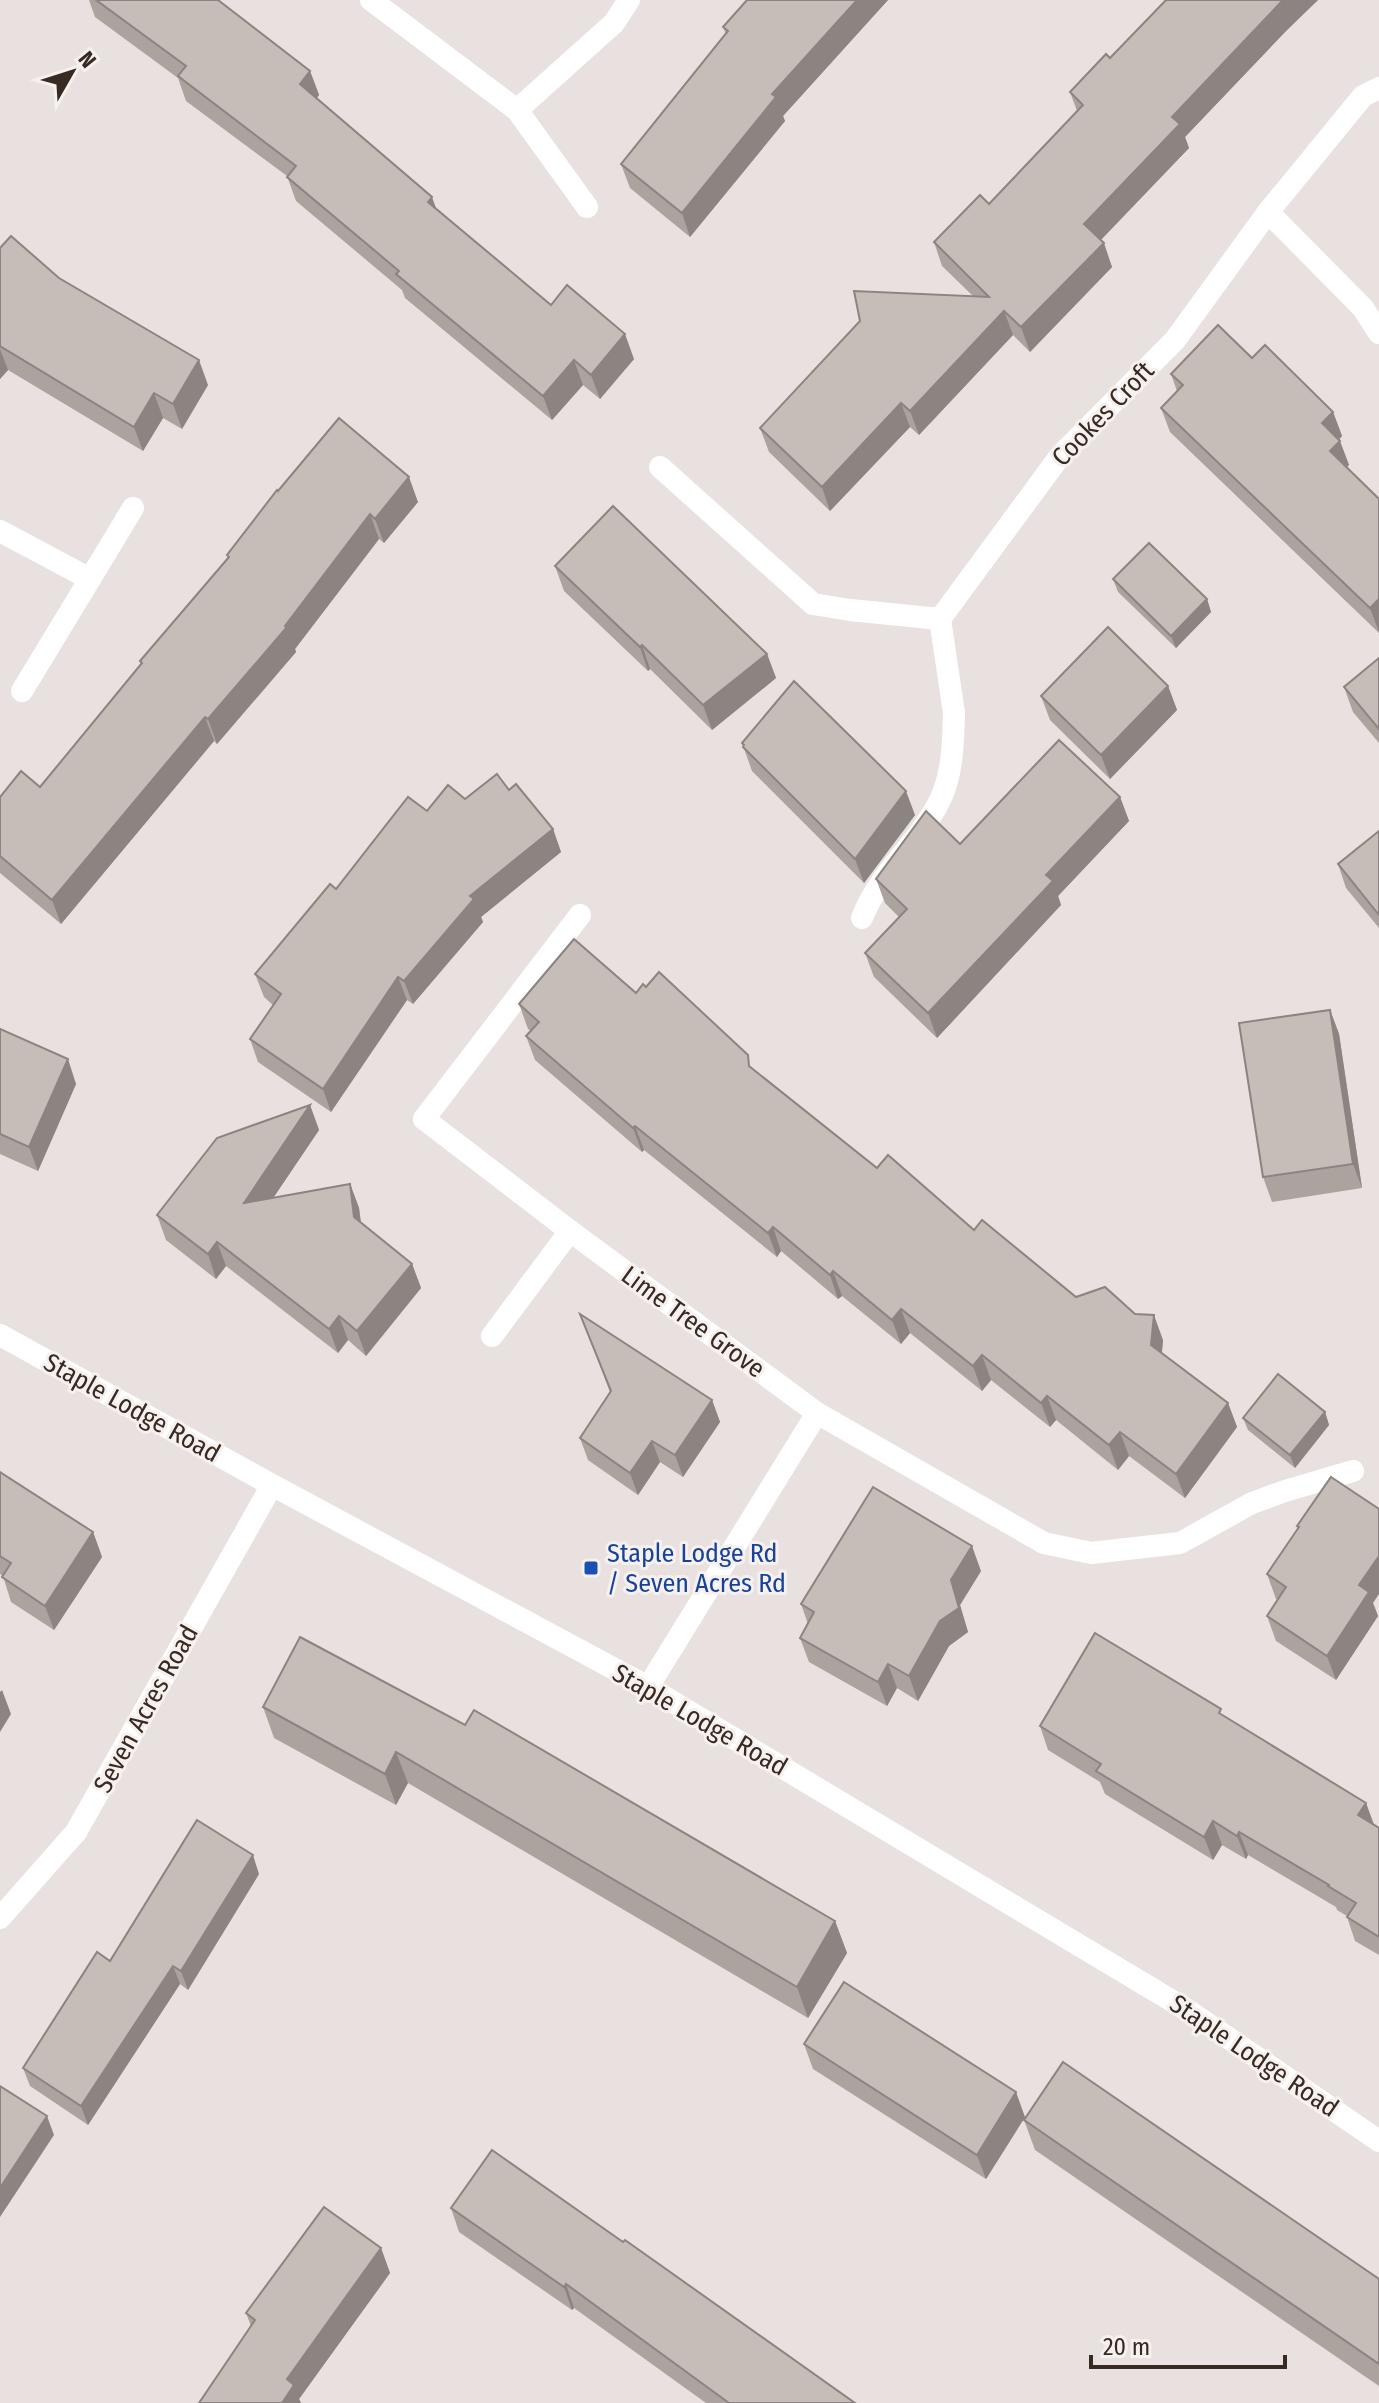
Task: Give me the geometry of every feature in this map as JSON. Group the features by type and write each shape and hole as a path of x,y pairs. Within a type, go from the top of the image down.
{"street":[{"path":"371,0 517,110 587,207"},
{"path":"517,110 614,23 629,0"},
{"name":"Cookes Croft","path":"940,619 1060,456 1175,340 1268,212 1363,96 1379,88"},
{"path":"1268,212 1363,308 1379,333"},
{"path":"660,467 813,604 940,619 954,713 952,764 939,804 872,898 862,918"},
{"path":"22,691 133,508"},
{"path":"0,531 90,579"},
{"name":"Lime Tree Grove","path":"580,915 424,1119 817,1413 1044,1543 1091,1553 1180,1543 1252,1503 1353,1471"},
{"path":"492,1336 570,1231"},
{"name":"Staple Lodge Road","path":"0,1335 648,1687 1189,2011 1379,2141"},
{"path":"648,1687 817,1413"},
{"name":"Seven Acres Road","path":"0,1918 76,1832 272,1485"}],"building":[{"path":"96,0 218,0 310,71 300,84 432,197 428,202 551,305 567,285 625,334 591,375 574,360 543,396 396,274 399,271 287,177 296,166 178,76 186,66"},
{"path":"747,0 857,0 772,94 776,97 682,213 621,164 728,31 723,27"},
{"path":"1166,0 1283,0 1172,117 1180,124 1084,224 1104,243 1021,327 1004,311 910,411 901,403 822,487 760,428 860,321 854,291 989,297 934,242 980,195 989,204 1083,105 1070,92 1106,54 1110,58"},
{"path":"11,236 59,278 199,360 173,404 154,393 134,427 0,346 0,248"},
{"path":"1218,325 1252,358 1265,345 1333,412 1322,423 1340,441 1330,451 1379,499 1379,599 1370,608 1161,408 1183,385 1171,374"},
{"path":"339,418 409,477 375,519 370,514 287,627 208,719 205,717 52,900 0,856 0,797 21,771 40,787 142,663 140,661 229,557 227,555 277,490"},
{"path":"613,506 767,654 703,705 555,566"},
{"path":"1149,543 1207,599 1171,636 1113,579"},
{"path":"1108,627 1168,686 1101,755 1041,696"},
{"path":"1379,658 1379,729 1344,687"},
{"path":"794,681 906,791 855,859 743,747 742,743"},
{"path":"1059,740 1120,797 1046,875 1053,881 928,1013 865,953 907,909 876,879 926,811 960,844"},
{"path":"497,774 509,790 516,784 553,829 470,896 474,899 404,981 398,977 323,1089 250,1039 281,994 255,974 330,884 336,889 408,797 427,811 448,785 465,799"},
{"path":"1379,831 1379,915 1338,864"},
{"path":"574,939 636,993 659,972 748,1055 749,1066 877,1168 888,1155 974,1230 982,1220 1076,1297 1105,1287 1135,1314 1154,1315 1151,1345 1228,1403 1176,1474 1120,1432 1109,1445 1047,1396 1041,1403 982,1355 973,1366 901,1309 892,1320 833,1271 830,1275 773,1227 768,1233 635,1126 633,1128 526,1036 539,1022 519,1004"},
{"path":"1330,1010 1353,1164 1263,1177 1239,1023"},
{"path":"0,1029 68,1059 29,1147 0,1134"},
{"path":"310,1105 244,1203 350,1184 354,1217 412,1264 357,1331 339,1316 329,1329 217,1242 208,1254 157,1215 217,1138"},
{"path":"580,1314 712,1400 675,1455 652,1441 630,1473 580,1438 611,1391"},
{"path":"1278,1374 1325,1412 1290,1455 1243,1418"},
{"path":"0,1472 93,1532 45,1606 2,1577 11,1563 0,1556"},
{"path":"1331,1477 1379,1509 1379,1556 1359,1585 1369,1592 1327,1656 1267,1616 1286,1587 1267,1574"},
{"path":"873,1487 972,1546 951,1580 959,1608 940,1621 909,1676 888,1664 878,1682 800,1638 814,1612 801,1604"},
{"path":"1095,1633 1221,1709 1219,1713 1366,1803 1358,1815 1379,1828 1379,1937 1347,1917 1356,1903 1329,1885 1239,1832 1237,1836 1213,1821 1204,1837 1096,1771 1101,1764 1040,1726"},
{"path":"300,1637 465,1725 474,1710 835,1921 797,1987 396,1752 385,1774 263,1707"},
{"path":"197,1820 253,1855 181,1971 173,1966 81,2106 23,2068 97,1952 110,1961"},
{"path":"844,1982 1016,2092 977,2155 804,2044"},
{"path":"1063,2062 1379,2279 1379,2364 1024,2120"},
{"path":"0,2086 47,2116 0,2188"},
{"path":"492,2150 855,2403 729,2403 566,2284 564,2287 451,2208"},
{"path":"324,2207 381,2248 287,2379 294,2385 282,2403 199,2403 255,2320 246,2313"}],"place":[{"name":"Staple Lodge Rd / Seven Acres Rd","path":"591,1568"}]}
